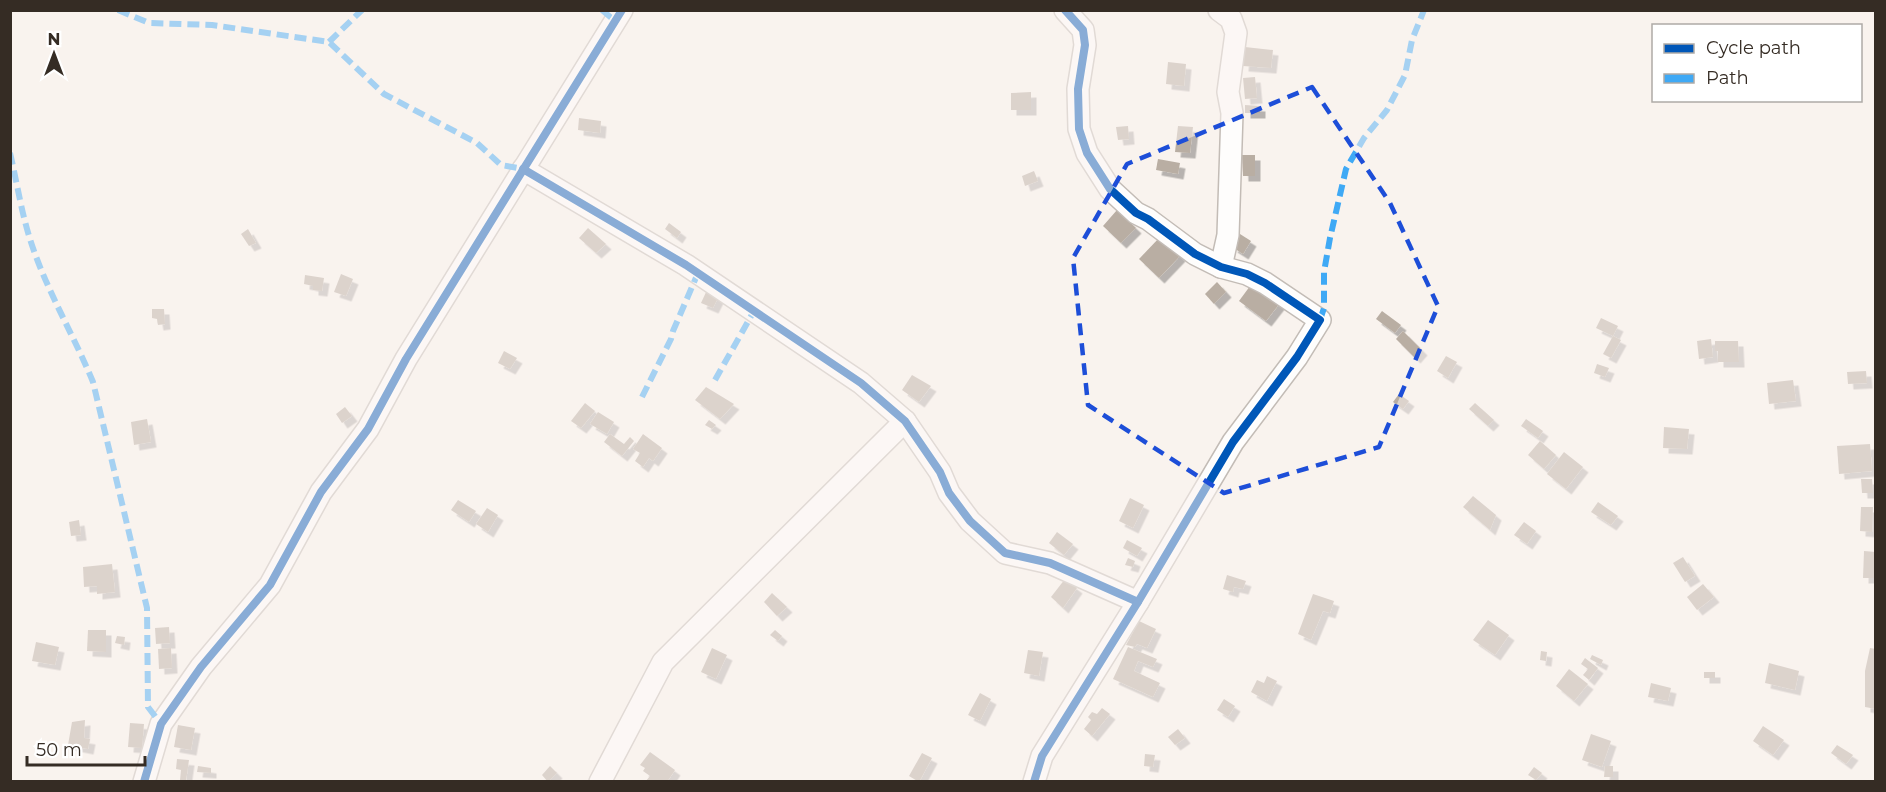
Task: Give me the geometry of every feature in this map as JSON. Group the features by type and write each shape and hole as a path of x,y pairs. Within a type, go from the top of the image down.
{"street":[{"path":"144,782 161,724 201,667 270,585 321,492 368,429 406,359 622,10"},
{"path":"1034,782 1042,756 1138,602 1233,442 1297,357 1320,320 1265,283 1247,274 1221,267 1195,254 1128,207 1110,189 1087,153 1079,129 1078,89 1085,45 1083,30 1065,10"},
{"path":"1219,10 1231,19 1236,33 1228,92 1232,113 1228,236 1221,267"},
{"path":"523,169 686,265 861,383 905,421 940,472 949,493 963,512 1005,553 1050,563 1138,602"},
{"path":"600,782 663,662 905,421"}],"highlighted area":[{"path":"1312,87 1390,203 1438,306 1379,447 1224,493 1088,405 1073,258 1127,164"}],"building":[{"path":"1245,47 1273,50 1271,68 1243,66"},
{"path":"1168,62 1186,64 1184,86 1166,84"},
{"path":"1255,77 1257,98 1245,99 1243,78"},
{"path":"1031,92 1031,110 1011,110 1011,93"},
{"path":"1245,105 1260,106 1260,113 1245,113"},
{"path":"579,118 601,121 600,133 578,130"},
{"path":"1128,126 1129,139 1118,140 1116,127"},
{"path":"1178,126 1193,127 1190,153 1175,152"},
{"path":"1242,155 1255,155 1255,176 1243,176"},
{"path":"1158,159 1180,163 1178,174 1156,170"},
{"path":"1034,171 1038,181 1025,186 1022,176"},
{"path":"1117,210 1136,228 1121,243 1103,226"},
{"path":"669,223 681,232 677,238 665,229"},
{"path":"588,228 606,244 596,253 579,238"},
{"path":"248,229 256,243 249,246 241,234"},
{"path":"1240,234 1251,241 1243,254 1232,247"},
{"path":"1160,237 1180,256 1159,278 1139,259"},
{"path":"341,274 353,279 346,296 334,292"},
{"path":"305,275 324,278 322,291 313,290 313,286 304,284"},
{"path":"1217,282 1226,292 1214,304 1205,294"},
{"path":"1253,282 1280,303 1266,321 1239,301"},
{"path":"707,290 719,296 713,308 701,303"},
{"path":"152,309 164,309 165,324 158,325 157,319 152,318"},
{"path":"1382,311 1401,325 1395,333 1376,319"},
{"path":"1601,318 1618,326 1613,336 1596,328"},
{"path":"1403,331 1422,350 1415,358 1396,339"},
{"path":"1613,336 1621,340 1611,358 1603,354"},
{"path":"1711,339 1713,357 1699,359 1697,341"},
{"path":"1715,341 1738,341 1739,362 1718,362"},
{"path":"504,351 517,358 510,369 498,363"},
{"path":"1446,356 1457,362 1448,378 1437,371"},
{"path":"1597,364 1609,368 1605,377 1594,373"},
{"path":"1866,371 1867,383 1848,384 1847,372"},
{"path":"912,375 931,386 919,402 902,390"},
{"path":"1793,380 1796,401 1769,404 1767,383"},
{"path":"706,387 734,404 720,419 695,400"},
{"path":"1399,394 1409,401 1403,409 1393,402"},
{"path":"585,403 595,411 581,428 571,421"},
{"path":"1475,403 1494,420 1488,426 1469,409"},
{"path":"345,407 352,416 342,423 336,414"},
{"path":"598,412 614,422 607,434 590,424"},
{"path":"147,419 151,442 134,445 131,422"},
{"path":"1526,419 1543,431 1538,438 1521,426"},
{"path":"709,420 716,425 712,429 705,425"},
{"path":"1664,427 1689,429 1687,449 1663,448"},
{"path":"610,434 624,444 630,437 634,441 622,456 604,442"},
{"path":"643,434 662,448 653,461 649,458 643,467 635,461 640,453 633,449"},
{"path":"1540,441 1556,455 1544,469 1528,455"},
{"path":"1870,444 1872,471 1839,474 1837,446"},
{"path":"1564,452 1583,467 1566,489 1547,474"},
{"path":"1861,479 1872,479 1873,493 1862,493"},
{"path":"1473,496 1496,515 1490,530 1463,507"},
{"path":"1130,498 1144,505 1133,528 1119,521"},
{"path":"458,500 476,511 469,522 451,510"},
{"path":"1598,502 1618,516 1611,525 1591,512"},
{"path":"1861,507 1873,507 1872,532 1860,531"},
{"path":"487,508 498,515 488,532 476,524"},
{"path":"79,520 81,535 71,536 69,522"},
{"path":"1524,522 1536,531 1527,544 1514,535"},
{"path":"1057,532 1073,544 1064,555 1049,543"},
{"path":"1127,540 1142,548 1137,556 1123,548"},
{"path":"1864,551 1876,552 1876,578 1863,578"},
{"path":"1683,557 1695,576 1685,582 1673,563"},
{"path":"1128,558 1135,561 1133,567 1125,565"},
{"path":"112,564 115,592 97,594 97,586 84,587 83,567"},
{"path":"1227,575 1246,581 1243,589 1234,587 1233,592 1223,589"},
{"path":"1065,579 1077,588 1063,608 1051,597"},
{"path":"1703,584 1714,597 1697,610 1687,597"},
{"path":"772,593 787,607 777,616 764,602"},
{"path":"1313,594 1334,601 1330,613 1323,611 1311,640 1298,634"},
{"path":"1488,620 1509,635 1495,655 1473,640"},
{"path":"1139,621 1156,629 1147,648 1137,644 1135,647 1126,645"},
{"path":"169,627 170,643 156,644 155,628"},
{"path":"88,630 106,630 106,652 87,651"},
{"path":"775,630 782,636 778,641 770,635"},
{"path":"117,636 125,637 124,645 115,643"},
{"path":"36,642 59,647 55,665 32,661"},
{"path":"1128,647 1157,659 1153,667 1138,661 1134,671 1160,683 1153,697 1113,679"},
{"path":"171,648 172,668 159,669 158,649"},
{"path":"712,648 727,655 716,679 701,672"},
{"path":"1870,648 1876,649 1876,709 1865,707 1865,671"},
{"path":"1028,650 1043,652 1039,676 1024,673"},
{"path":"1541,651 1547,652 1546,661 1540,660"},
{"path":"1592,655 1603,660 1601,665 1590,659"},
{"path":"1585,658 1598,668 1589,680 1583,675 1588,669 1581,664"},
{"path":"1769,663 1799,671 1795,690 1765,683"},
{"path":"1569,669 1588,684 1574,701 1556,686"},
{"path":"1704,672 1715,672 1715,678 1704,678"},
{"path":"1267,676 1277,681 1267,701 1251,692 1257,680 1264,683"},
{"path":"1651,683 1671,688 1668,701 1648,697"},
{"path":"980,693 991,699 980,721 968,715"},
{"path":"1224,699 1235,706 1228,717 1217,710"},
{"path":"1102,708 1110,714 1092,736 1084,729 1091,720 1088,717 1092,712 1097,714"},
{"path":"85,720 84,738 90,739 88,749 68,745 72,722"},
{"path":"130,723 144,724 142,748 128,747"},
{"path":"178,725 195,728 191,750 174,747"},
{"path":"1763,726 1784,740 1773,755 1753,741"},
{"path":"1178,729 1185,738 1175,745 1168,737"},
{"path":"1591,734 1611,741 1602,767 1582,760"},
{"path":"1837,745 1853,755 1846,764 1831,753"},
{"path":"650,752 675,770 667,782 645,782 650,776 643,771 645,768 640,765"},
{"path":"922,753 932,758 919,782 909,776"},
{"path":"1145,754 1155,755 1153,767 1144,766"},
{"path":"177,759 189,760 186,781 180,780 181,770 176,769"},
{"path":"198,766 211,768 211,773 197,772"},
{"path":"550,766 557,773 548,782 542,775"},
{"path":"1605,766 1613,766 1613,777 1604,777"},
{"path":"1534,767 1542,773 1536,780 1528,775"}],"marked path":[{"path":"118,10 149,23 212,25 329,42 384,94 477,143 501,165 523,169"},
{"path":"329,42 362,10"},
{"path":"602,10 615,21"},
{"path":"1320,320 1324,308 1324,272 1346,169 1364,138 1387,110 1405,75 1412,40 1424,10"},
{"path":"10,153 33,249 93,382 147,608 148,707 161,724"},
{"path":"642,397 671,339 698,273"},
{"path":"715,380 754,311"}],"cycle path":[{"path":"144,782 161,724 201,667 270,585 321,492 368,429 406,359 622,10"},
{"path":"1034,782 1042,756 1138,602 1233,442 1297,357 1320,320 1265,283 1247,274 1221,267 1195,254 1148,219 1136,213 1110,189 1087,153 1079,129 1078,89 1085,45 1083,30 1065,10"},
{"path":"523,169 686,265 861,383 905,421 940,472 949,493 970,521 1005,553 1050,563 1138,602"}]}
